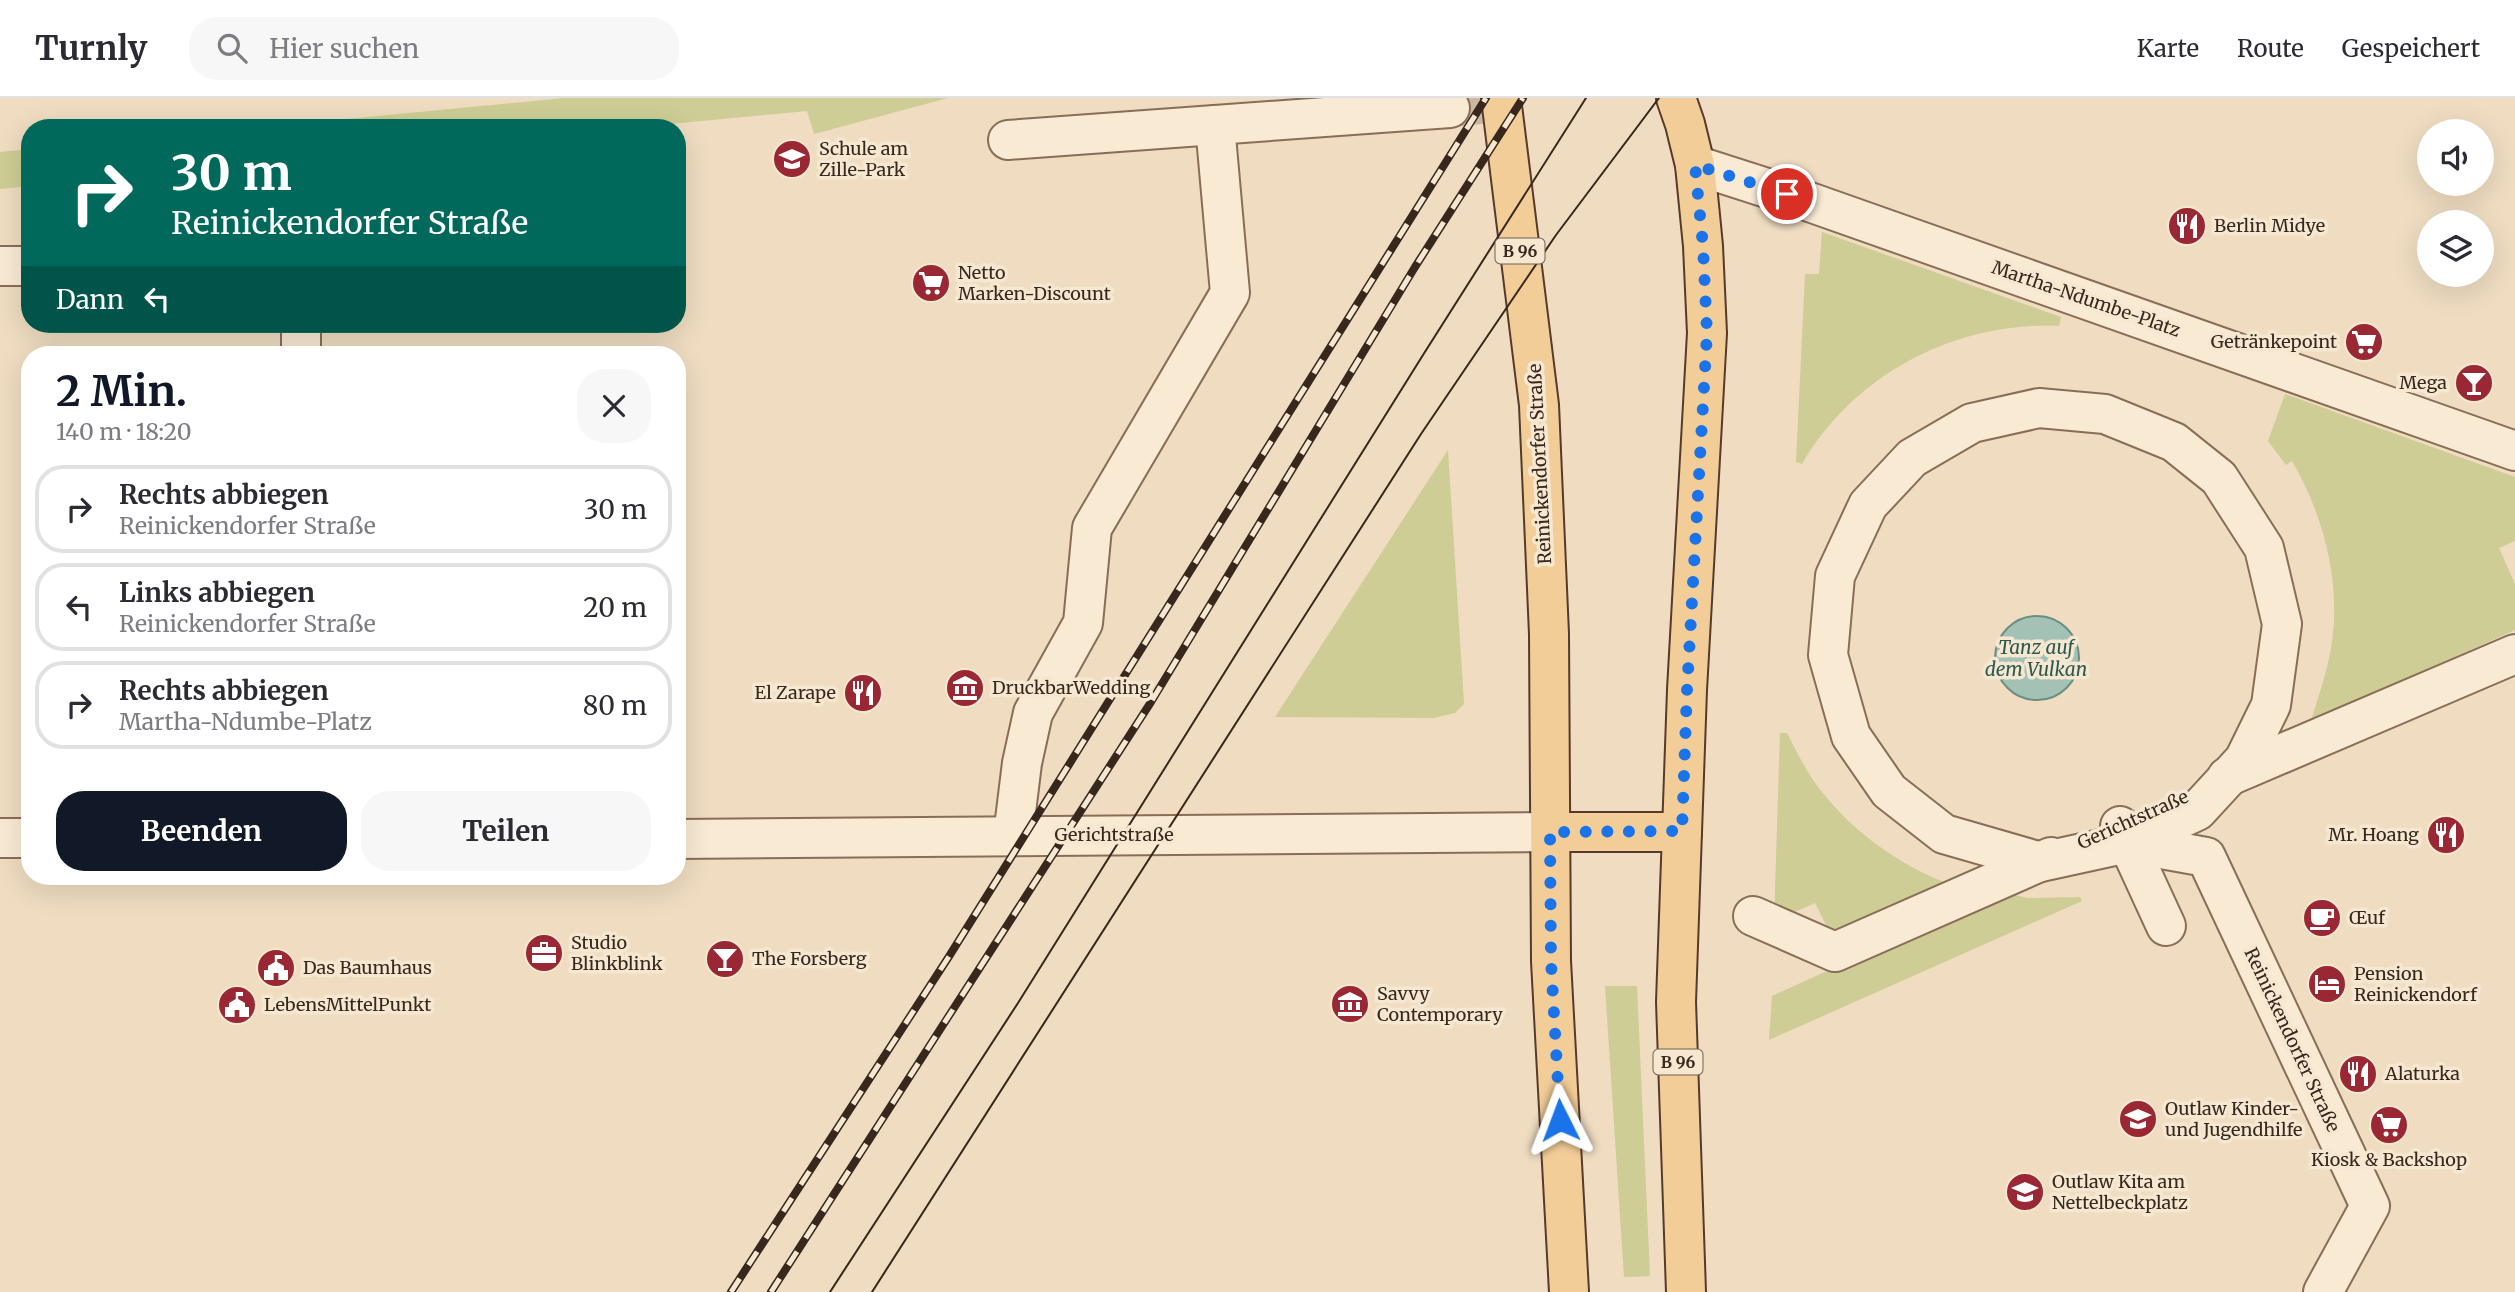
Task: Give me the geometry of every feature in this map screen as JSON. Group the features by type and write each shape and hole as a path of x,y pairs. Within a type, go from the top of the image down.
{"main road":[{"name":"Reinickendorfer Straße","path":"1501,98 1539,405 1549,634 1551,961 1569,1292"},
{"name":"B 96","path":"1676,98 1695,165 1703,246 1707,333 1687,690 1676,1002 1686,1292"},
{"path":"1550,832 1682,831"}],"street":[{"path":"1008,140 1450,108"},
{"path":"1013,836 1024,750 1033,713 1083,623 1093,528 1230,293 1215,125"},
{"name":"Martha-Ndumbe-Platz","path":"1695,165 1824,207 2515,451"},
{"path":"0,266 21,266"},
{"path":"1754,916 1835,952 2041,862 2197,811 2244,760 2271,705 2281,624 2264,548 2220,478 2174,442 2105,414 2039,408 1972,423 1912,458 1868,505 1835,576 1828,655 1851,736 1889,791 1944,834 2041,862"},
{"path":"2229,776 2515,654"},
{"name":"Gerichtstraße","path":"686,839 1550,832"},
{"path":"2124,834 2166,926"},
{"name":"Reinickendorfer Straße","path":"2124,834 2206,857 2370,1206 2323,1292"},
{"path":"0,838 21,838"}],"green space":[{"path":"564,98 948,98 814,134 807,111 686,123 686,119 347,119"},
{"path":"21,150 21,187 0,189 0,152"},
{"path":"1822,232 2061,317 2059,326 2021,327 1983,333 1946,344 1911,359 1879,379 1850,404 1824,432 1802,464 1796,462 1805,274 1819,274"},
{"path":"2285,394 2515,477 2515,541 2499,548 2515,584 2515,630 2311,721 2329,657 2334,600 2328,551 2313,504 2292,461 2286,465 2268,441"},
{"path":"1448,450 1464,704 1455,713 1434,718 1275,717"},
{"path":"1780,733 1787,733 1813,780 1857,828 1891,855 1949,884 1832,937 1815,903 1774,921"},
{"path":"2001,892 2028,898 2080,897 2082,901 1769,1040 1772,996"},
{"path":"1605,986 1637,986 1650,1276 1624,1277"}],"water":[{"name":"Tanz auf dem Vulkan","path":"2037,616 2060,623 2072,635 2079,658 2072,681 2060,693 2037,700 2014,693 2002,681 1995,658 2002,635 2014,623"}],"tunnel":[{"path":"1450,108 1502,103"}],"tram line":[{"path":"830,1292 1018,1003 1586,98"},
{"path":"872,1292 1421,434 1556,235 1659,98"}],"railway":[{"path":"731,1292 948,958 1486,98"},
{"path":"771,1292 1151,702 1415,267 1523,98"}],"place":[{"name":"Schule am Zille-Park","path":"792,159"},
{"name":"Berlin Midye","path":"2187,226"},
{"name":"Netto Marken-Discount","path":"931,283"},
{"name":"Getränkepoint","path":"2364,342"},
{"name":"Mega","path":"2474,383"},
{"name":"DruckbarWedding","path":"965,688"},
{"name":"El Zarape","path":"863,693"},
{"name":"Mr. Hoang","path":"2446,835"},
{"name":"Œuf","path":"2322,918"},
{"name":"Studio Blinkblink","path":"544,953"},
{"name":"The Forsberg","path":"725,959"},
{"name":"Das Baumhaus","path":"276,968"},
{"name":"Pension Reinickendorf","path":"2327,984"},
{"name":"Savvy Contemporary","path":"1350,1004"},
{"name":"LebensMittelPunkt","path":"237,1005"},
{"name":"Alaturka","path":"2358,1074"},
{"name":"Outlaw Kinder- und Jugendhilfe","path":"2138,1119"},
{"name":"Kiosk & Backshop","path":"2389,1125"},
{"name":"Outlaw Kita am Nettelbeckplatz","path":"2025,1192"}],"route":[{"path":"1560,1120 1551,961 1550,832 1682,831 1707,333 1703,246 1695,165 1787,194"}]}
